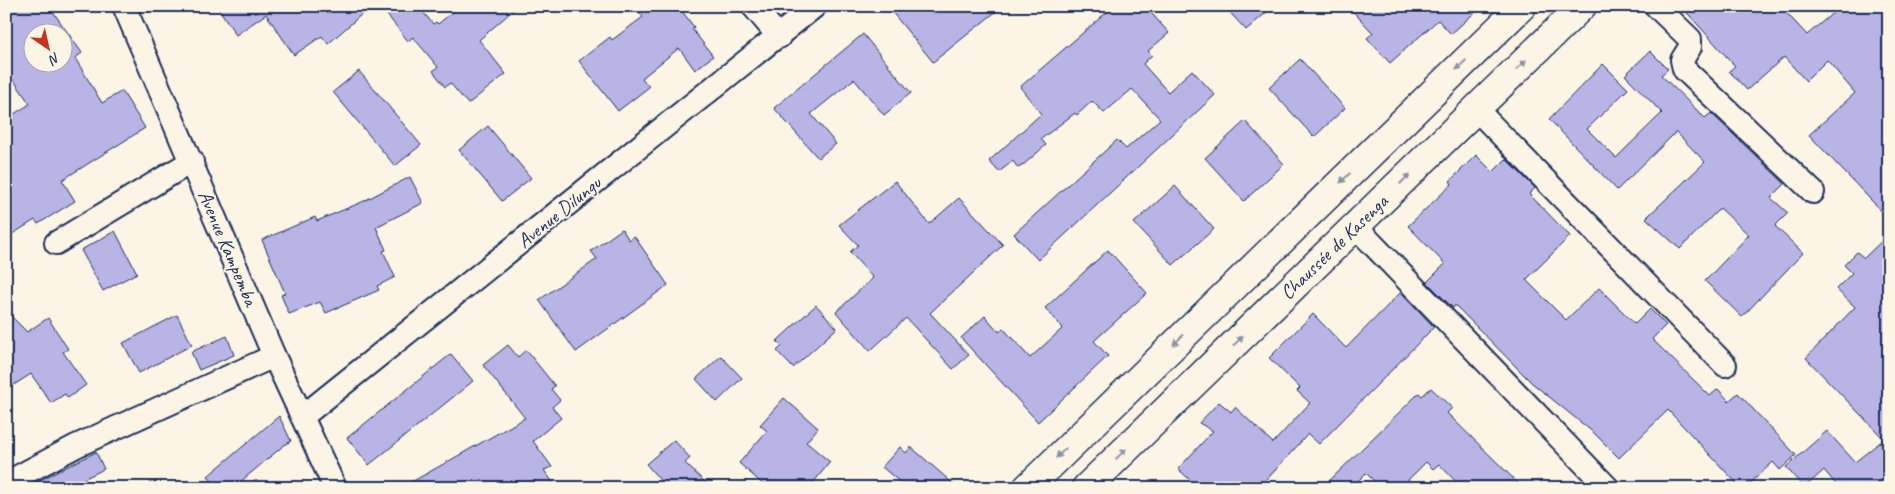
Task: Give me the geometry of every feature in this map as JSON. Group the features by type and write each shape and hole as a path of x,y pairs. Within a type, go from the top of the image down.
{"main road":[{"path":"1040,483 1522,6"},
{"name":"Chaussée de Kasenga","path":"1086,488 1582,6"}],"street":[{"name":"Avenue Kampemba","path":"124,6 274,356 335,488"},
{"path":"753,6 779,37"},
{"name":"Avenue Dilungu","path":"302,417 779,37 815,6"},
{"path":"1656,6 1690,39 1690,47 1682,60 1684,70 1813,192"},
{"path":"1476,109 1725,365"},
{"path":"56,243 192,161"},
{"path":"1356,226 1608,488"},
{"path":"6,483 76,446 274,356"}],"building":[{"path":"6,6 49,6 60,22 22,22 22,72 72,72 72,39 82,53 75,58 102,103 122,91 145,128 62,180 75,201 38,224 35,220 6,238 6,119 30,104 6,69"},
{"path":"217,6 371,6 328,44 322,36 294,55 266,14 236,35"},
{"path":"380,6 418,6 433,24 436,22 438,24 460,6 518,6 479,40 506,74 468,104 450,83 445,87 433,71 438,67 413,37 408,41"},
{"path":"634,6 678,6 694,27 692,29 713,56 695,70 679,48 642,78 649,87 618,111 579,61 610,37 612,40 643,17"},
{"path":"887,6 1003,6 933,62"},
{"path":"1114,6 1145,6 1169,33 1148,51 1152,55 1143,64 1168,92 1192,70 1215,95 1038,260 1014,234 1117,140 1126,149 1160,119 1132,89 1104,113 1092,101 1077,115 1075,113 1041,139 1046,145 1022,166 1018,168 1013,161 999,172 989,161 1041,114 1020,87"},
{"path":"1224,6 1274,6 1246,30"},
{"path":"1348,6 1482,6 1451,34 1438,20 1390,63 1367,38 1373,33"},
{"path":"1681,6 1780,6 1807,35 1841,6 1889,6 1889,219 1809,135 1855,93 1827,60 1806,81 1784,57 1747,90 1729,71 1735,66"},
{"path":"863,34 911,93 884,115 854,79 811,114 836,144 818,158 774,108"},
{"path":"1650,51 1668,69 1661,75 1705,118 1711,113 1785,184 1771,198 1788,213 1775,226 1803,253 1742,317 1705,281 1749,235 1720,208 1680,249 1646,218 1705,162 1676,132 1617,190 1549,119 1603,64 1628,89 1587,129 1616,158 1662,113 1625,75"},
{"path":"1300,59 1345,108 1314,137 1269,88"},
{"path":"359,71 421,145 395,166 333,92"},
{"path":"1245,121 1284,164 1244,201 1205,158"},
{"path":"488,126 531,178 502,201 459,150"},
{"path":"1476,155 1493,172 1506,159 1535,188 1529,194 1570,236 1526,280 1566,320 1599,288 1635,324 1650,309 1666,325 1652,339 1710,396 1718,389 1729,401 1738,393 1796,455 1780,470 1773,462 1745,488 1741,488 1668,410 1619,458 1594,433 1532,383 1455,305 1453,308 1427,282 1445,264 1408,226 1452,184 1450,181"},
{"path":"410,177 423,203 376,227 386,250 383,251 395,277 377,286 379,290 326,313 320,302 289,314 281,295 285,293 262,240 315,217 317,221 362,202"},
{"path":"895,181 929,224 959,198 1003,245 930,313 969,355 953,369 906,318 870,351 836,312 873,278 850,252 858,245 839,225"},
{"path":"1175,186 1214,229 1173,265 1134,223"},
{"path":"622,229 629,240 634,236 668,285 576,352 539,300 597,259 591,251"},
{"path":"115,231 137,273 103,291 81,250"},
{"path":"1889,234 1889,479 1878,488 1839,488 1824,470 1804,488 1786,467 1827,431 1855,462 1884,439 1806,358 1855,307 1836,289 1852,273 1844,265 1857,252 1864,258"},
{"path":"1108,250 1147,293 1094,341 1108,356 1038,422 961,338 985,316 999,332 1003,328 1030,358 1063,328 1045,308"},
{"path":"1401,292 1434,327 1319,444 1308,434 1259,488 1199,488 1178,469 1213,431 1199,423 1219,402 1231,412 1235,407 1273,443 1310,403 1297,391 1300,388 1269,358 1313,314 1346,348"},
{"path":"816,305 837,328 793,368 777,351 782,346 777,341"},
{"path":"6,311 27,332 48,318 68,349 63,352 86,385 68,398 65,394 51,403 31,374 6,390"},
{"path":"177,315 192,345 139,373 123,343"},
{"path":"227,336 234,355 199,370 191,352"},
{"path":"508,345 518,357 526,350 555,386 551,389 560,400 552,407 561,418 533,441 552,467 544,470 557,488 401,488 525,418 483,365"},
{"path":"451,354 473,381 369,465 347,438"},
{"path":"721,356 742,378 717,402 696,379"},
{"path":"1431,388 1452,408 1447,413 1523,488 1462,488 1439,464 1433,469 1426,462 1400,488 1381,488 1366,473 1351,488 1322,488 1419,393 1422,396"},
{"path":"784,398 818,428 806,442 830,462 809,488 767,488 739,463 767,431 760,425"},
{"path":"279,416 291,441 233,488 217,488 208,476"},
{"path":"674,440 690,458 685,463 711,488 667,488 646,464"},
{"path":"900,447 906,453 911,447 958,488 907,488 882,467"},
{"path":"96,452 104,469 65,488 25,488"}]}
